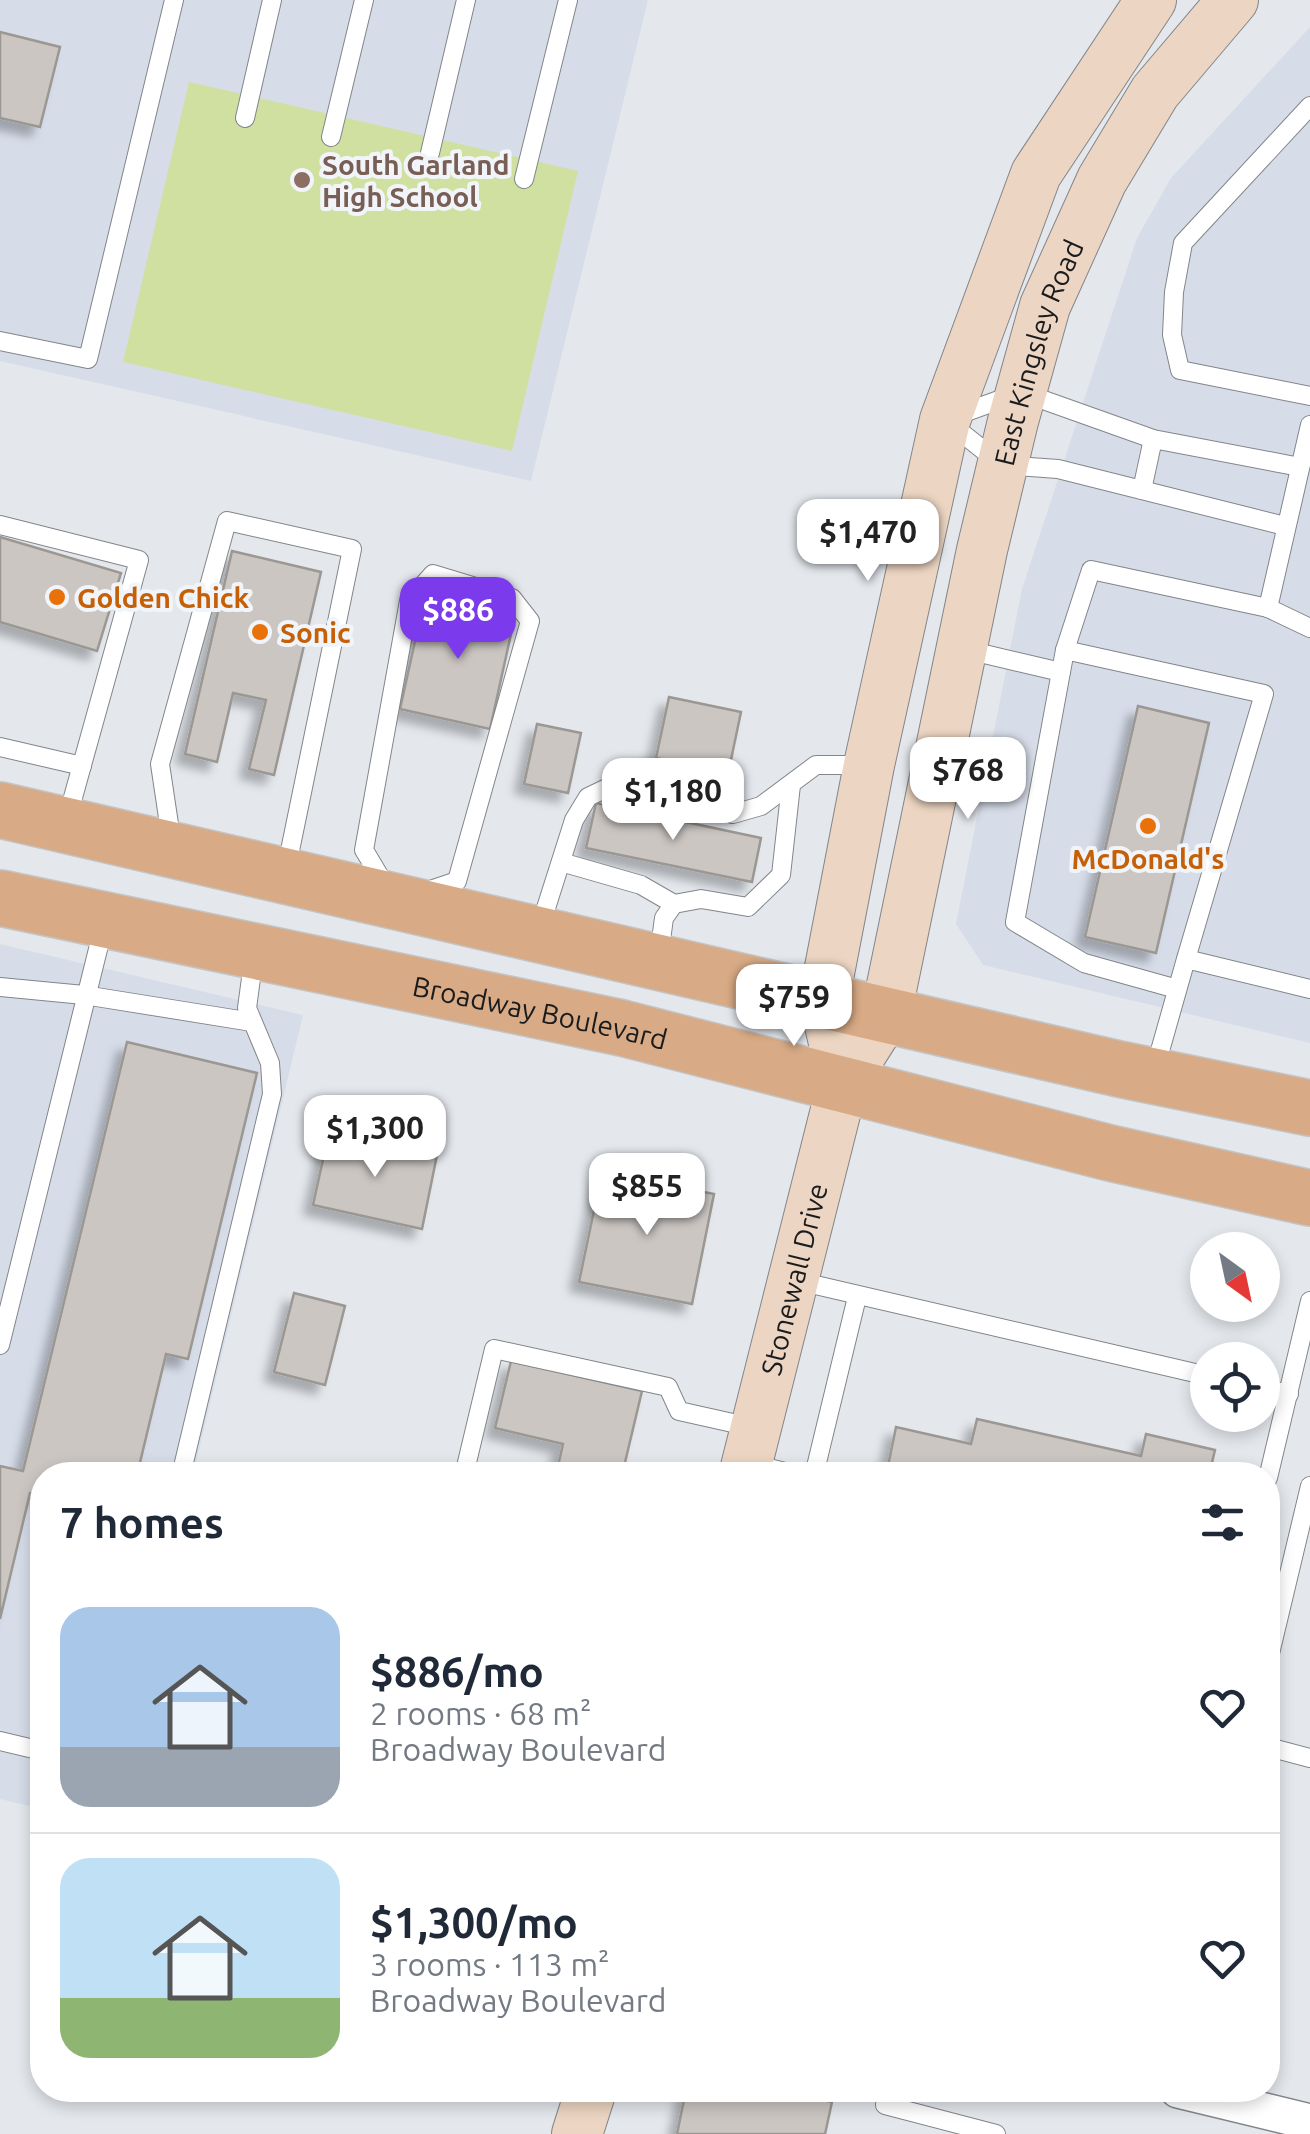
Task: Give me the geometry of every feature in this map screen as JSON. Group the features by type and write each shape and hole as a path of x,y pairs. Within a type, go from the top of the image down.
{"main road":[{"path":"843,1082 824,998 869,765 945,420 1036,174 1151,0"},
{"name":"East Kingsley Road","path":"843,1082 886,1014 1002,465 1046,306 1102,180 1155,92 1233,0"},
{"path":"0,810 1153,1077 1310,1108"},
{"name":"Broadway Boulevard","path":"0,898 622,1028 1110,1152 1310,1198"},
{"path":"374,975 395,902"},
{"name":"Stonewall Drive","path":"749,1455 843,1082"},
{"path":"577,2134 587,2102"}],"street":[{"path":"1211,2102 1270,2123 1310,2122"}],"lane":[{"path":"0,341 88,359 174,0"},
{"path":"245,118 272,0"},
{"path":"331,137 364,0"},
{"path":"430,153 466,0"},
{"path":"524,179 568,0"},
{"path":"1310,106 1182,244 1172,335 1180,370 1310,396"},
{"path":"945,420 1021,392 1153,439 1300,467"},
{"path":"945,420 1002,465 1058,469 1286,526"},
{"path":"1268,608 1310,425"},
{"path":"1142,490 1153,439"},
{"path":"173,849 160,764 227,520 352,549 285,875"},
{"path":"0,525 139,560 66,824"},
{"path":"1178,989 1084,963 1015,922 1066,650 1091,570 1268,608 1310,628"},
{"path":"433,574 512,598 530,621 457,880 395,902 364,850 409,602 433,574"},
{"path":"962,649 1062,672"},
{"path":"1066,650 1264,694 1153,1077"},
{"path":"0,747 82,766"},
{"path":"538,933 574,820 588,796 610,786 631,786 733,814 761,806 816,765 869,765"},
{"path":"560,862 642,885 674,904 700,899 748,907 782,874 792,785"},
{"path":"658,960 664,918 674,904"},
{"path":"0,1345 105,919"},
{"path":"184,1462 272,1094 270,1064 246,1008 254,950"},
{"path":"1186,959 1307,989 1310,968"},
{"path":"0,987 84,995 252,1022"},
{"path":"793,1280 1190,1372"},
{"path":"817,1462 857,1297"},
{"path":"1272,1462 1310,1301"},
{"path":"467,1462 494,1349 668,1387 679,1411 749,1455"},
{"path":"1280,1392 1289,1394"},
{"path":"1280,1612 1310,1486"},
{"path":"0,1741 30,1749"},
{"path":"1280,1750 1310,1758"},
{"path":"885,2102 996,2134"}],"shaded area":[{"name":"South Garland High School","path":"0,0 648,0 531,481 0,361"},
{"path":"1310,27 1310,1043 983,965 956,924 1022,589 1137,238 1171,178"},
{"path":"0,944 303,1015 196,1462 30,1462 30,1806 0,1799"}],"green space":[{"path":"189,82 578,171 512,451 123,362"}],"building":[{"path":"0,32 60,47 40,127 0,118"},
{"name":"Golden Chick","path":"0,537 121,573 97,651 0,622"},
{"name":"Sonic","path":"232,551 321,572 274,775 249,769 266,700 233,693 217,762 185,754"},
{"path":"425,596 515,616 490,729 400,709"},
{"path":"669,697 741,712 728,774 656,758"},
{"path":"1138,706 1209,723 1156,953 1085,937"},
{"path":"537,724 581,733 568,793 524,784"},
{"path":"596,803 761,838 752,882 586,848"},
{"path":"127,1042 257,1073 188,1359 166,1354 140,1462 30,1462 30,1493 0,1619 0,1466 23,1471"},
{"path":"329,1132 437,1155 422,1229 313,1205"},
{"path":"602,1172 714,1194 692,1304 579,1282"},
{"path":"294,1293 345,1306 325,1385 274,1372"},
{"path":"511,1361 642,1391 625,1462 559,1462 563,1444 495,1428"},
{"path":"977,1419 1141,1456 1146,1434 1215,1450 1212,1462 889,1462 896,1427 971,1444"},
{"path":"684,2102 832,2102 825,2134 677,2134"}],"place":[{"name":"South Garland High School","path":"302,180"},
{"name":"Golden Chick","path":"57,597"},
{"name":"Sonic","path":"260,632"},
{"name":"McDonald's","path":"1148,826"}]}
